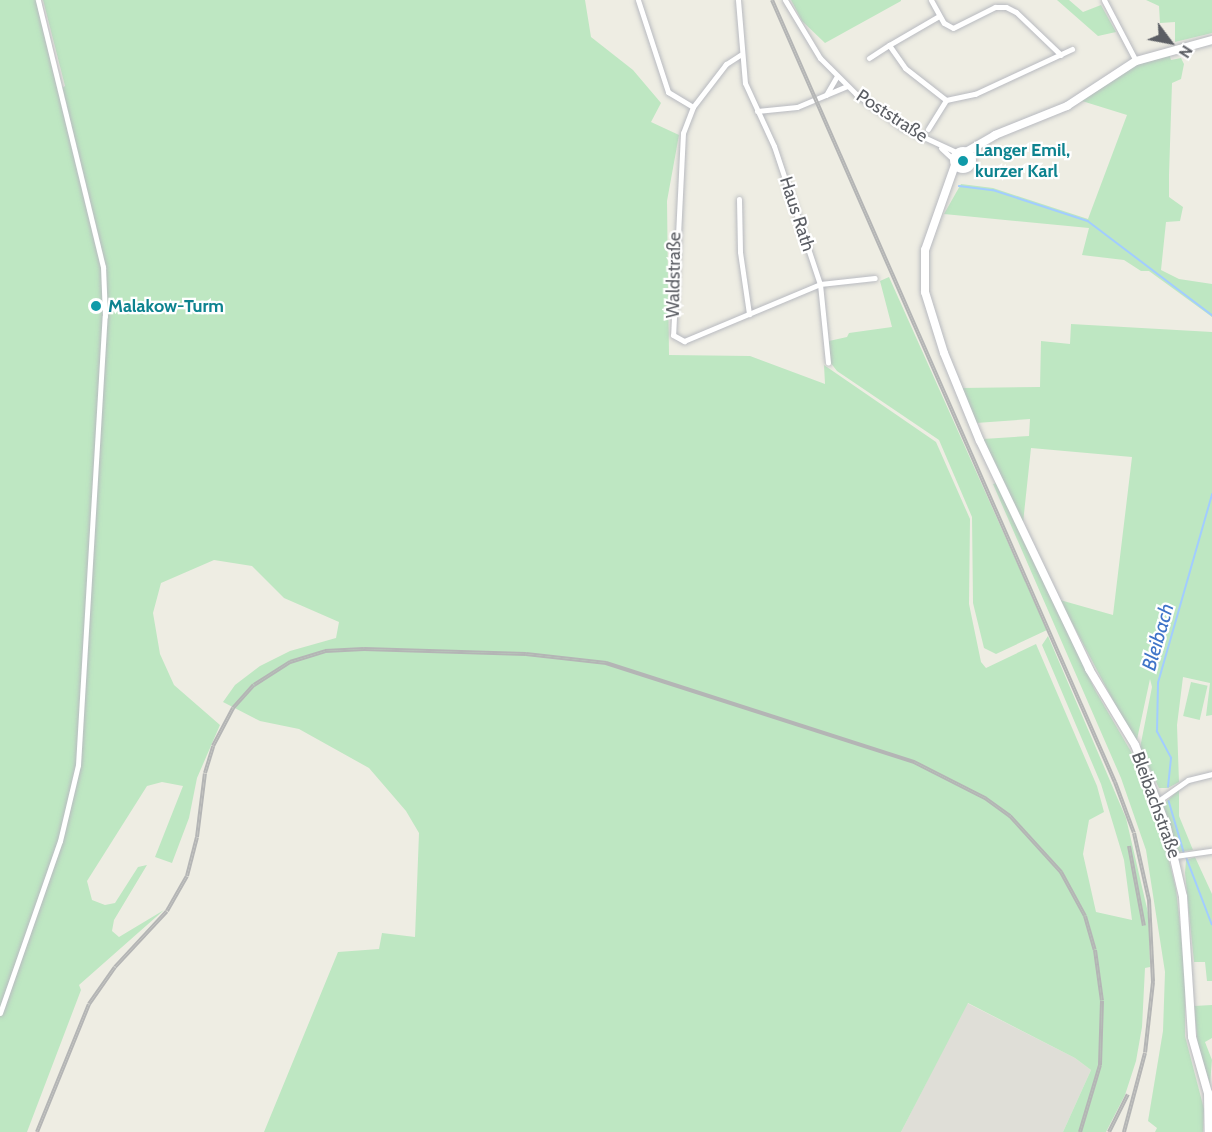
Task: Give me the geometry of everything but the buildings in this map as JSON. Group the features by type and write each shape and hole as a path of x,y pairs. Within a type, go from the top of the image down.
{"main road":[{"path":"961,160 985,141 1067,106 1136,61 1212,40"},
{"name":"Bleibachstraße","path":"961,160 925,250 922,281 944,354 980,441 1089,669 1135,746 1179,855 1188,933 1192,1037 1208,1093 1209,1132"}],"street":[{"path":"0,1013 60,841 78,765 105,316 103,267 38,0"},
{"path":"638,0 668,92 693,107"},
{"name":"Haus Rath","path":"738,0 742,72 774,146 820,284 828,363"},
{"name":"Poststraße","path":"785,0 805,38 847,86 885,116 961,160"},
{"path":"931,0 939,16 953,28 995,7 1006,7 1016,12 1061,55"},
{"path":"1104,0 1136,61"},
{"path":"869,58 939,16"},
{"path":"889,45 905,68 946,100"},
{"path":"928,129 946,100 975,94 1072,49"},
{"name":"Waldstraße","path":"740,55 726,64 693,107 683,133 678,161 673,334 684,341 820,284 875,278"},
{"path":"825,96 837,76"},
{"path":"757,111 797,107 847,86"},
{"path":"739,199 740,252 749,314"},
{"path":"1158,801 1188,780 1212,774"},
{"path":"1179,855 1212,850"}],"shaded area":[{"path":"967,1003 1075,1058 1091,1070 1063,1132 901,1132"}],"green space":[{"path":"0,0 36,0 58,91 65,86 43,0 585,0 591,37 633,70 661,103 651,122 679,135 667,201 669,355 750,356 825,384 824,365 936,442 970,519 969,604 981,662 986,668 1036,644 1097,786 1104,812 1089,820 1083,854 1096,912 1132,920 1124,860 1101,784 1042,645 1048,636 1126,818 1149,917 1150,967 1145,968 1142,1027 1136,1061 1125,1095 1106,1132 1063,1132 1091,1070 1075,1058 968,1003 901,1132 264,1132 338,952 379,949 382,933 415,937 419,833 406,811 369,768 299,729 260,721 223,702 235,685 260,666 290,651 336,638 339,622 284,598 252,566 214,560 161,583 153,613 160,654 174,685 220,725 197,778 189,818 172,863 155,857 183,786 162,782 147,786 87,881 92,900 105,905 115,903 138,867 147,865 114,920 112,931 119,937 164,910 79,985 81,990 27,1132 0,1132"},
{"path":"791,0 901,1 825,43 802,21"},
{"path":"1057,0 1069,0 1083,12 1101,5 1116,32 1098,36"},
{"path":"1146,0 1212,0 1212,33 1175,42 1175,22 1160,23 1159,6"},
{"path":"1169,53 1171,60 1181,58 1184,64 1181,79 1172,83 1169,175 1169,197 1183,207 1180,221 1166,222 1161,270 1179,279 1212,284 1212,317 1149,271 1141,271 1124,260 1082,255 1089,228 944,214 961,184 993,188 1088,219 1127,115 1082,101 1134,65"},
{"path":"889,277 1047,630 996,654 984,648 973,603 972,517 939,440 837,371 830,362 829,341 847,337 849,333 892,327 880,281"},
{"path":"1071,324 1212,332 1212,715 1206,716 1210,683 1183,677 1177,725 1179,782 1168,788 1159,788 1140,748 1152,687 1150,679 1136,744 1060,600 1113,615 1132,457 1031,448 1023,523 983,439 1029,436 1030,419 976,423 961,388 1040,387 1041,341 1070,344"},
{"path":"997,483 1095,690 1140,767 1159,820 1176,889 1185,972 1185,1036 1204,1109 1203,1132 1155,1132 1157,1128 1148,1121 1163,1031 1165,972 1146,850 1121,778 993,484"},
{"path":"1191,682 1208,686 1200,720 1183,716"},
{"path":"1179,789 1179,816 1193,850 1178,852 1163,805"},
{"path":"1195,857 1212,894 1212,981 1207,981 1205,962 1194,962 1185,873 1186,860"},
{"path":"1212,1005 1212,1038 1205,1042 1212,1060 1210,1084 1198,1046 1194,1006"}],"waterway":[{"path":"959,186 993,190 1088,221 1212,315"},
{"name":"Bleibach","path":"1168,787 1171,758 1157,732 1158,683 1212,495"},
{"name":"Bleibach","path":"1169,801 1184,852"},
{"name":"Bleibach","path":"1186,856 1212,924"}],"railway":[{"path":"772,0 1115,782 1134,833 1149,900 1153,982 1145,1053 1124,1132"},
{"path":"37,1132 89,1004 115,967 167,911 187,876 197,837 205,773 213,746 233,708 254,685 290,662 325,651 364,649 526,654 606,663 914,762 985,798 1010,816 1061,872 1085,916 1095,950 1102,1001 1100,1065 1080,1132"},
{"path":"1129,846 1144,926"},
{"path":"1109,1132 1128,1094"}],"place":[{"name":"Langer Emil, kurzer Karl","path":"963,161"},
{"name":"Malakow-Turm","path":"96,306"}]}
